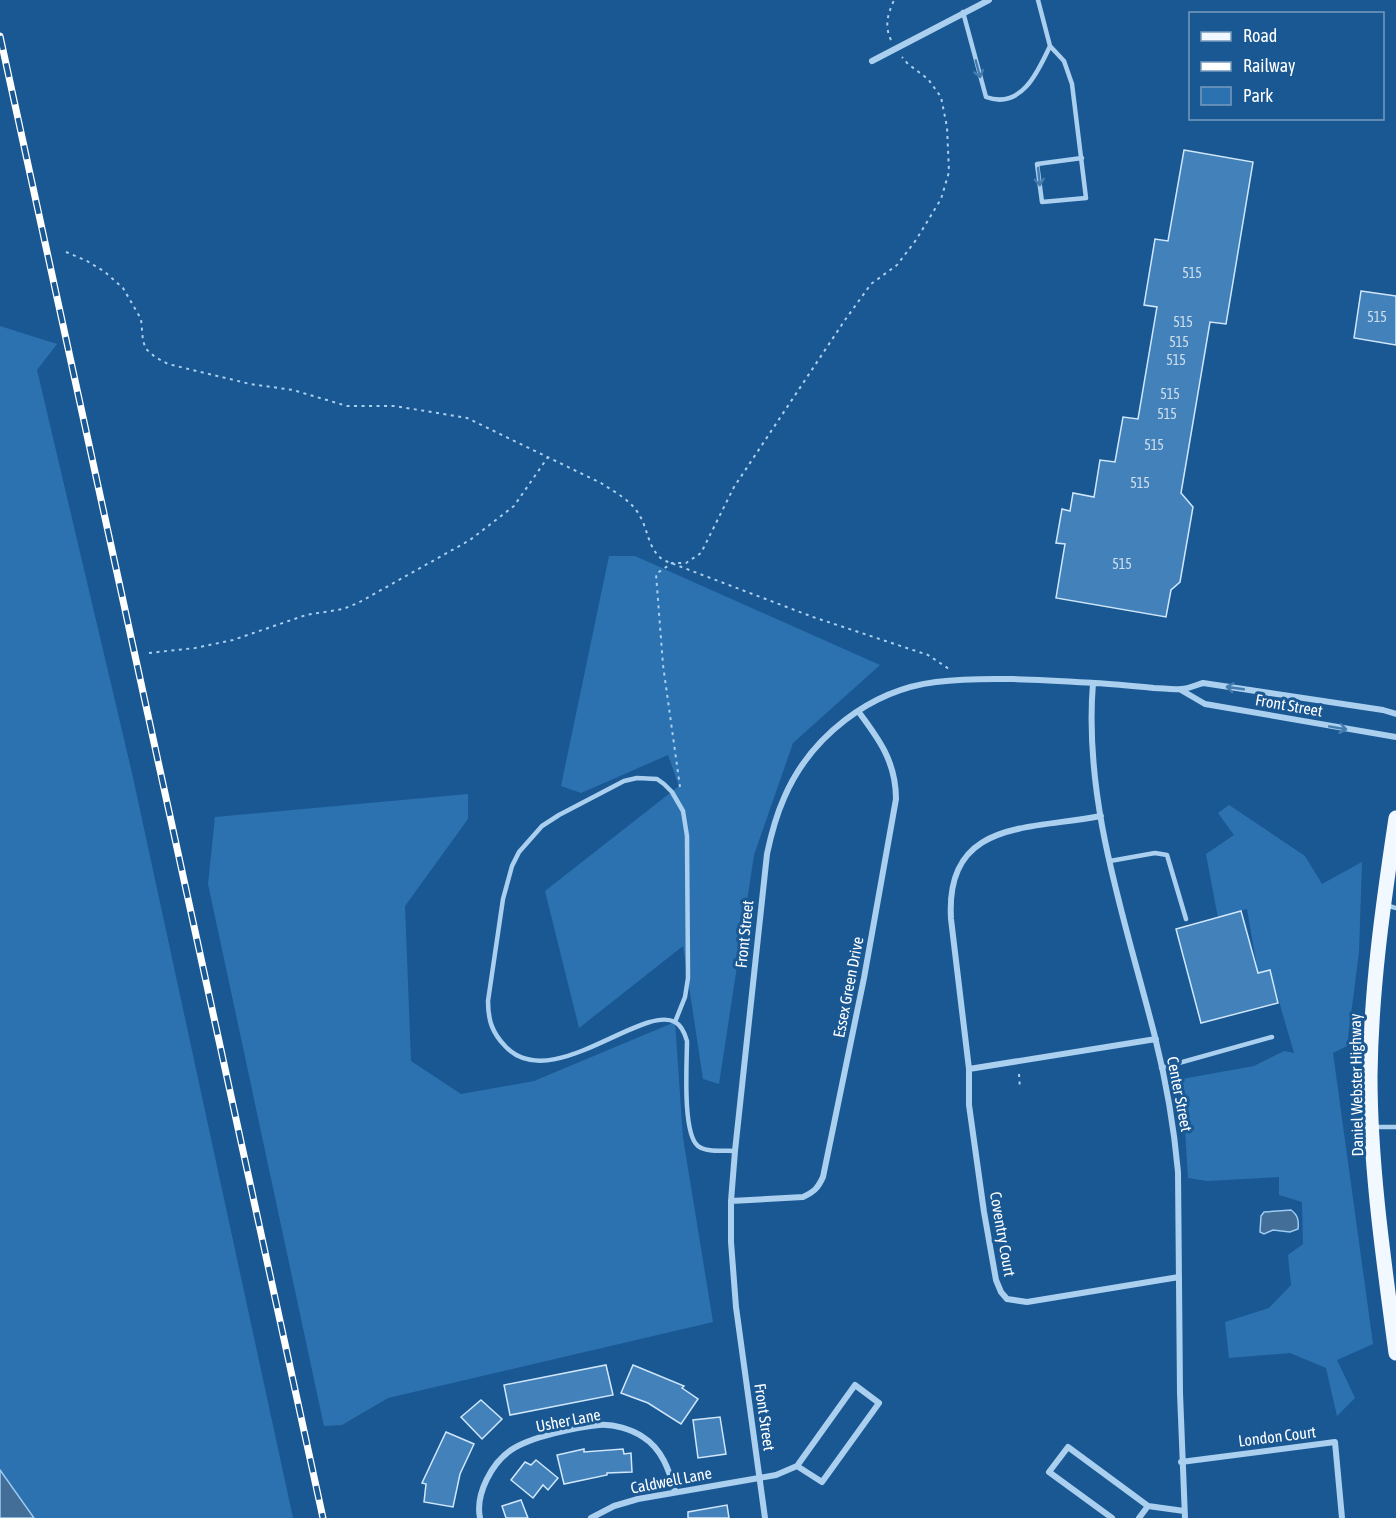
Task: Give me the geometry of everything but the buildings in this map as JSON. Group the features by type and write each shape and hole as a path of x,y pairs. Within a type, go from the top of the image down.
{"main road":[{"name":"Daniel Webster Highway","path":"1396,818 1390,906 1375,977 1371,1029 1372,1127 1380,1217 1396,1347"}],"street":[{"path":"872,61 989,0"},
{"name":"Front Street","path":"765,1518 732,1275 731,1201 767,854 774,825 785,796 798,771 815,747 834,728 884,696 935,682 964,680 1093,683 1181,690 1203,683 1383,710 1396,714"},
{"name":"Center Street","path":"1093,683 1091,727 1101,816 1110,861 1156,1040 1175,1139 1178,1172 1181,1462 1184,1514"},
{"name":"Front Street","path":"1181,690 1205,704 1396,737"},
{"name":"Essex Green Drive","path":"731,1201 803,1197 813,1193 823,1177 864,978 896,799 896,781 891,764 858,711"},
{"name":"Coventry Court","path":"1101,816 998,834 975,846 964,857 957,869 950,895 950,909 969,1069 969,1106 984,1212 996,1280 1007,1299 1027,1302 1179,1277"},
{"path":"969,1069 1156,1040"},
{"path":"855,1385 879,1403 822,1482 797,1466 855,1385"},
{"name":"Usher Lane","path":"480,1518 482,1495 488,1479 511,1450 549,1435 599,1425 630,1430 649,1442 663,1459 675,1491"},
{"name":"London Court","path":"1181,1462 1335,1442 1342,1518"},
{"path":"1112,1518 1049,1472 1068,1447 1148,1506 1184,1514"},
{"name":"Caldwell Lane","path":"591,1518 614,1506 675,1491 787,1472 797,1466"},
{"path":"1139,1518 1148,1506"}],"lane":[{"path":"1038,0 1050,46 1064,61 1072,84 1082,158 1086,198 1042,202 1037,164 1082,158"},
{"path":"963,12 986,97 994,100 1017,95 1027,87 1040,69 1050,46"},
{"path":"675,1022 685,997 688,978 687,836 683,811 672,792 657,779 637,778 624,781 578,804 542,826 519,852 507,880 488,1001 488,1016 492,1030 509,1050 524,1059 542,1061 563,1057 646,1024 662,1020 675,1022 685,1032 687,1041 687,1115 692,1137 698,1146 708,1150 735,1151"},
{"path":"1110,861 1155,854 1167,855 1186,919"},
{"path":"1161,1068 1272,1037"},
{"path":"1372,1127 1396,1127"}],"path":[{"path":"683,811 663,665 656,574 672,563 686,562 701,554 734,487 845,320 871,284 897,265 916,240 941,199 949,172 947,127 941,97 928,79 908,64 888,35 886,17 894,0"},
{"path":"66,252 105,272 123,288 141,320 146,349 154,357 168,364 250,384 293,390 347,406 394,406 467,418 621,496 635,509 654,553 663,560 813,617 928,655 964,680"},
{"path":"149,653 195,648 233,640 289,620 343,609 358,603 470,540 514,506 548,458"},
{"path":"1019,1074 1020,1089"}],"green space":[{"path":"0,326 57,344 37,370 132,773 293,1518 34,1518 0,1470"},
{"path":"609,556 635,556 880,665 793,743 754,855 719,1084 703,1079 683,946 579,1028 545,891 679,786 668,755 581,793 561,786"},
{"path":"468,794 468,819 405,906 411,1061 461,1094 534,1081 675,1022 683,1138 713,1322 388,1398 342,1425 324,1426 208,884 215,817"},
{"path":"1229,805 1305,856 1322,884 1362,862 1359,952 1347,1046 1333,1053 1373,1344 1337,1360 1355,1398 1337,1416 1326,1368 1290,1353 1229,1358 1225,1322 1269,1308 1291,1285 1288,1255 1303,1244 1302,1202 1279,1195 1279,1177 1207,1181 1188,1178 1182,1079 1254,1066 1284,1051 1294,1053 1270,970 1258,973 1247,909 1218,918 1206,854 1234,835 1218,813"}],"shaded area":[{"path":"1291,1210 1297,1218 1298,1229 1290,1232 1273,1230 1264,1234 1260,1232 1261,1216 1264,1212"},
{"path":"0,1470 34,1518 0,1518"}],"railway":[{"path":"0,36 323,1518"}]}
